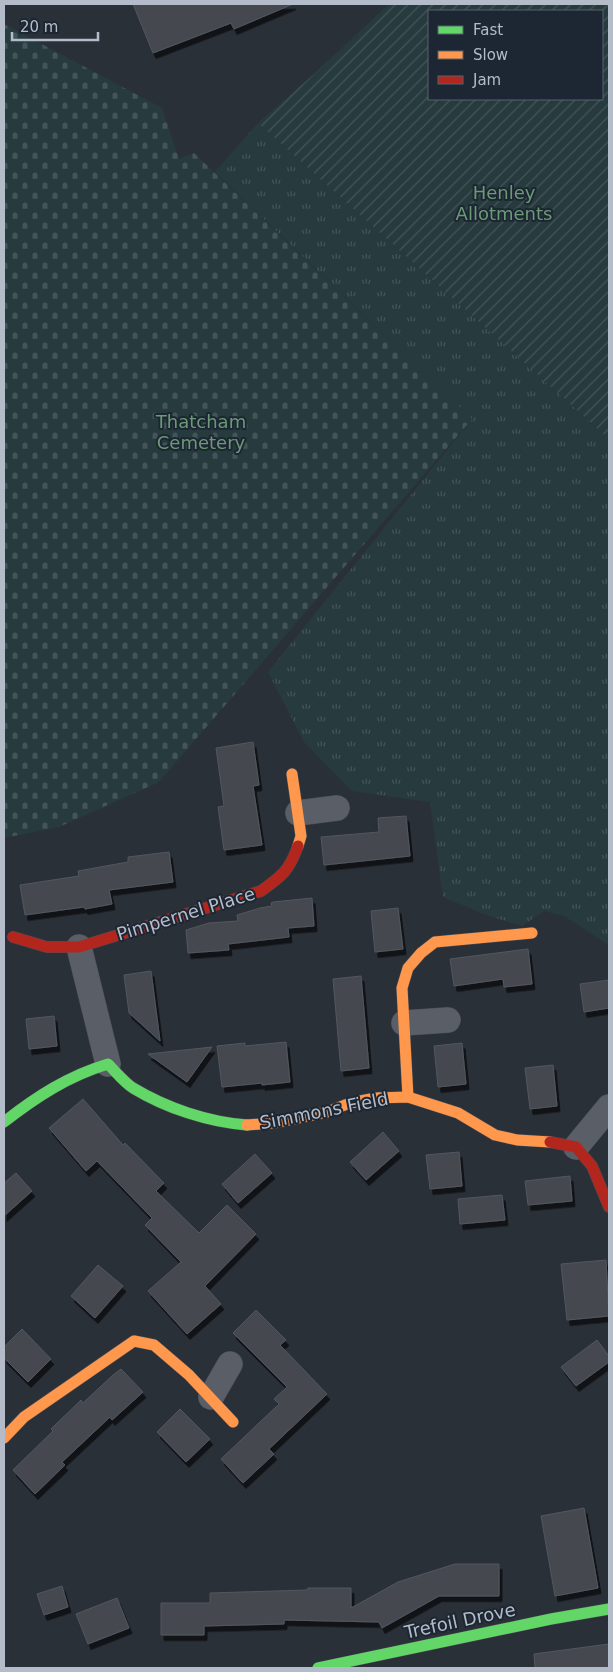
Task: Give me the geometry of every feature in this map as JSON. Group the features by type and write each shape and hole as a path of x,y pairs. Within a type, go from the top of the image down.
{"street":[{"name":"Pimpernel Place","path":"13,937 47,946 79,947 261,891 284,875 294,857 301,836 292,774"},
{"path":"298,813 337,808"},
{"path":"408,1096 402,988 408,968 421,953 435,942 532,933"},
{"path":"4,1122 26,1104 53,1087 79,1073 108,1064 79,947"},
{"path":"404,1023 448,1020"},
{"name":"Simmons Field","path":"108,1064 132,1087 171,1107 215,1120 245,1125 273,1123 327,1112 350,1103 376,1098 408,1096 458,1113 495,1135 517,1140 558,1142 576,1148"},
{"path":"609,1107 576,1148 592,1166 609,1207"},
{"path":"4,1437 24,1417 134,1341 154,1345 190,1375 234,1422"},
{"path":"211,1397 230,1364"},
{"name":"Trefoil Drove","path":"318,1668 609,1608"}],"green space":[{"name":"Henley Allotments","path":"389,4 609,4 609,439 258,123"},
{"name":"Thatcham Cemetery","path":"4,24 162,108 179,159 194,153 472,419 159,782 59,827 4,838"},
{"path":"258,123 609,439 609,945 564,916 544,911 522,926 489,916 443,897 430,802 352,791 304,742 268,672 472,419 215,172"}],"building":[{"path":"133,4 293,4 234,29 231,23 153,53"},
{"path":"253,742 259,785 253,786 262,845 224,850 218,807 224,806 216,748"},
{"path":"406,816 410,856 324,865 321,837 379,832 378,818"},
{"path":"169,852 173,882 109,890 112,904 85,909 84,907 25,915 20,885 79,876 78,871 128,862 128,857"},
{"path":"312,898 314,926 288,928 289,937 228,944 229,950 188,953 186,930 209,923 238,921 237,915 272,906 271,903 273,902"},
{"path":"398,908 403,949 375,952 371,911"},
{"path":"528,949 532,984 504,987 503,979 454,986 450,959"},
{"path":"151,971 160,1041 129,1013 124,975"},
{"path":"361,976 369,1068 341,1071 333,979"},
{"path":"609,980 609,1008 584,1012 580,984"},
{"path":"54,1016 57,1046 29,1049 26,1019"},
{"path":"286,1042 290,1082 222,1087 217,1046 245,1043 245,1046"},
{"path":"462,1043 466,1084 438,1087 434,1046"},
{"path":"212,1047 187,1082 148,1054"},
{"path":"553,1065 557,1106 530,1109 525,1068"},
{"path":"83,1099 123,1145 125,1143 164,1183 156,1191 199,1233 227,1205 256,1234 205,1286 221,1304 187,1334 148,1291 181,1262 145,1225 152,1218 97,1161 86,1171 49,1128"},
{"path":"383,1132 399,1151 366,1180 350,1162"},
{"path":"459,1152 462,1186 430,1189 426,1155"},
{"path":"255,1154 272,1173 238,1203 222,1184"},
{"path":"16,1173 32,1191 4,1216 4,1183"},
{"path":"570,1176 572,1201 528,1205 525,1181"},
{"path":"502,1195 505,1220 460,1224 458,1199"},
{"path":"606,1260 609,1316 567,1320 561,1264"},
{"path":"98,1265 123,1286 95,1318 71,1296"},
{"path":"256,1310 286,1340 280,1345 327,1394 269,1449 274,1454 243,1483 221,1459 279,1404 274,1399 287,1387 233,1333"},
{"path":"22,1329 51,1359 28,1382 4,1358 4,1347"},
{"path":"597,1340 609,1356 609,1362 576,1386 561,1367"},
{"path":"121,1369 143,1392 112,1420 110,1417 62,1462 65,1465 35,1494 13,1470 53,1431 51,1429 81,1400 83,1403"},
{"path":"180,1409 210,1439 186,1462 157,1432"},
{"path":"584,1508 598,1588 555,1596 541,1516"},
{"path":"455,1564 499,1564 499,1596 439,1596 382,1628 379,1622 284,1620 284,1624 204,1626 204,1635 161,1635 161,1603 210,1603 210,1593 307,1590 308,1588 351,1588 351,1608 398,1582"},
{"path":"62,1586 68,1607 44,1615 37,1594"},
{"path":"117,1598 129,1628 88,1644 76,1614"},
{"path":"609,1644 609,1668 535,1668 534,1654"}],"traffic: fast":[{"path":"4,1122 53,1088 79,1075 108,1064 130,1086 159,1102 217,1121 247,1125"},
{"path":"318,1668 551,1619 609,1609"}],"traffic: slow":[{"path":"292,774 301,836 298,846"},
{"path":"408,1097 402,988 408,968 421,953 435,942 532,933"},
{"path":"247,1125 273,1123 327,1112 350,1103 376,1098 408,1097 458,1113 495,1135 517,1140 550,1142"},
{"path":"4,1438 24,1417 134,1341 154,1345 189,1375 233,1422"}],"traffic: jam":[{"path":"13,937 47,947 79,947 261,891 284,872 298,846"},
{"path":"550,1142 576,1147 592,1166 609,1207"}]}
